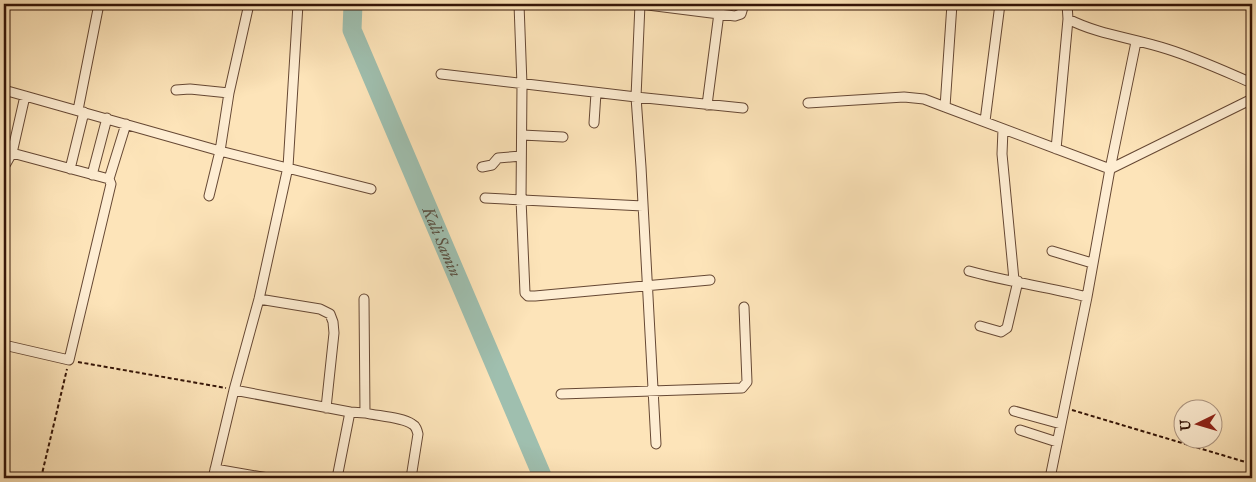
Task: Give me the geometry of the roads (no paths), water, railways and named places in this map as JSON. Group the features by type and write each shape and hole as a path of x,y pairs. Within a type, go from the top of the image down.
{"street":[{"path":"70,168 99,4"},
{"path":"209,196 220,151 228,93 249,4"},
{"path":"268,478 214,474 234,390 259,299 288,167 298,4"},
{"path":"519,4 522,85 521,199 524,289 528,296 710,280"},
{"path":"656,444 636,97 640,4 735,16 742,12 744,4"},
{"path":"945,107 952,4"},
{"path":"985,121 1000,4"},
{"path":"1056,149 1068,19 1067,4"},
{"path":"707,105 719,13"},
{"path":"1068,19 1090,28 1166,49 1252,83"},
{"path":"1050,478 1136,42"},
{"path":"441,74 522,85 743,108"},
{"path":"176,90 190,89 228,93"},
{"path":"4,90 220,151 288,167 371,190"},
{"path":"594,123 596,93"},
{"path":"4,166 12,153 25,96"},
{"path":"808,104 904,97 924,100 985,121 1110,169 1252,99"},
{"path":"92,175 107,118"},
{"path":"4,344 69,360 111,184 110,179 126,124"},
{"path":"980,326 1001,332 1006,328 1016,281 1002,154 1003,129"},
{"path":"522,135 563,138"},
{"path":"12,153 110,179"},
{"path":"482,167 492,164 498,158 521,156"},
{"path":"485,198 643,206"},
{"path":"1052,251 1092,263"},
{"path":"969,271 1087,297"},
{"path":"259,299 320,309 330,314 334,333 326,408"},
{"path":"364,299 365,414"},
{"path":"561,394 742,388 745,385 747,373 744,307"},
{"path":"234,390 412,424 416,427 418,434 410,478"},
{"path":"1014,411 1060,424"},
{"path":"337,478 350,412"},
{"path":"1020,430 1057,442"}],"waterway":[{"name":"Kali Samin","path":"353,4 352,30 543,478"}]}
